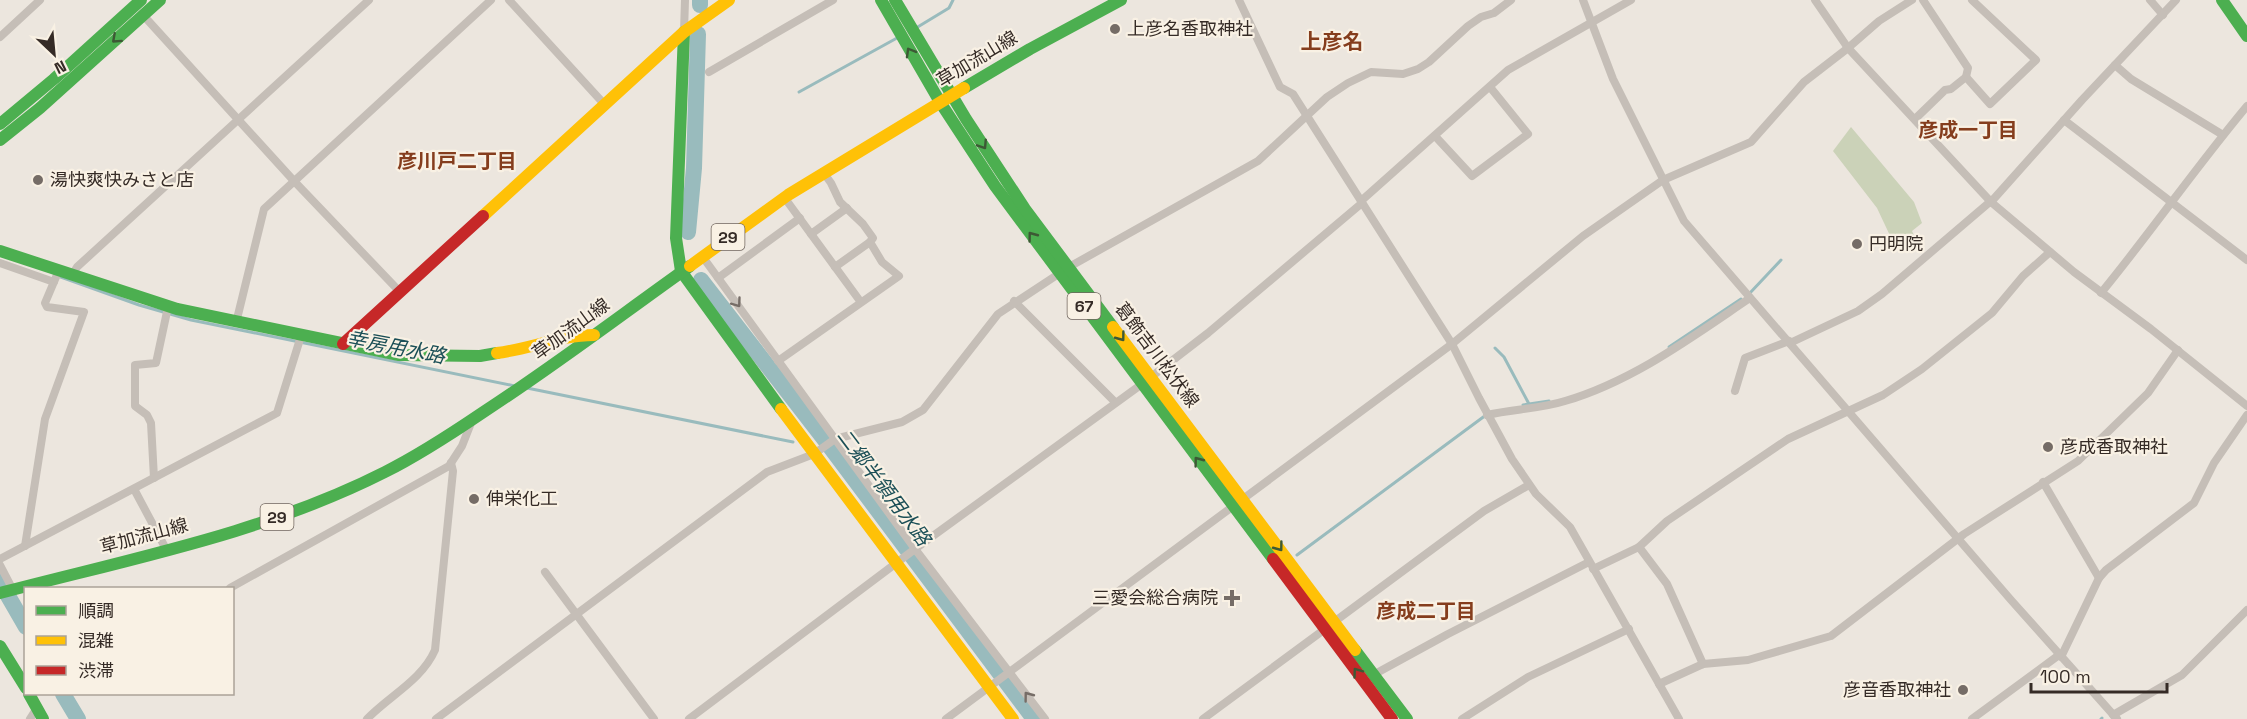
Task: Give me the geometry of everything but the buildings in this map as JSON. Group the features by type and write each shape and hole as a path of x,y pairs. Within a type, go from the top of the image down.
{"main road":[{"path":"0,140 40,108 160,0"},
{"path":"343,344 684,32 729,0"},
{"name":"葛飾吉川松伏線","path":"881,0 940,102 995,186 1064,270 1146,380 1233,508 1407,719"},
{"name":"葛飾吉川松伏線","path":"895,0 952,95 1064,270"},
{"name":"草加流山線","path":"24,587 303,509 384,473 471,423 784,197 1030,49 1121,0"},
{"path":"2222,0 2247,36"},
{"path":"0,124 54,79 139,1"},
{"path":"684,32 676,238 681,271 819,451 896,564 994,685 1013,719"},
{"path":"0,251 56,276 72,275 167,310 236,322 300,341 343,344 399,355 480,356 520,350 573,335 594,335"},
{"name":"葛飾吉川松伏線","path":"1146,380 1244,500 1392,719"},
{"name":"草加流山線","path":"0,593 24,587"},
{"path":"0,646 24,682"},
{"path":"33,696 43,719"}],"street":[{"path":"0,37 40,0"},
{"path":"72,275 77,267 369,0"},
{"path":"236,322 264,209 491,0"},
{"path":"509,0 605,105"},
{"path":"684,32 685,0"},
{"path":"709,72 834,0"},
{"path":"1239,0 1280,87 1293,94 1452,344 1487,415 1529,485 1544,503 1570,527 1679,719"},
{"path":"436,719 768,472 819,451 836,439 902,422 923,410 998,314 1014,301 1064,270 1258,161 1336,90 1371,72 1403,74 1418,69 1429,62 1468,26 1481,17 1494,13 1511,0"},
{"path":"1583,0 1612,79 1684,221 2115,717 2182,675 2247,610"},
{"path":"689,719 1217,326 1361,202 1508,70 1631,0"},
{"path":"1815,0 1848,48 1991,201 2050,252 2247,406"},
{"path":"946,719 1452,344 1582,236 1664,180 1751,142 1804,82 1879,21 1912,0"},
{"path":"1915,119 1945,90 1951,89 1966,76 1968,69 1923,0"},
{"path":"1966,76 1990,104 2036,60 1972,0"},
{"path":"2150,0 2163,15"},
{"path":"1735,391 1745,358 1789,342 1858,311 1882,294 1991,201 2176,0"},
{"path":"143,15 294,181 400,292"},
{"path":"2115,66 2131,79 2223,135"},
{"path":"1435,136 1472,176 1528,134 1490,87"},
{"path":"2102,293 2247,106"},
{"path":"2064,120 2247,260"},
{"path":"823,172 840,201 863,224 873,238 835,267"},
{"path":"784,197 860,301"},
{"path":"811,234 847,208"},
{"path":"718,278 800,218"},
{"path":"778,360 899,276 882,262 870,242"},
{"path":"1373,675 1448,634 1591,565 1639,546 1667,521 1788,439 1883,395 1922,369 1992,313 2024,276 2050,252"},
{"path":"702,256 836,439 911,552 1045,719"},
{"path":"0,263 56,276 45,303 47,307 84,312 45,419 25,546"},
{"path":"1487,415 1556,403 1595,390 1660,359 1750,298"},
{"path":"1014,301 1115,402"},
{"path":"154,478 151,423 147,415 135,406 135,365 156,363 167,310"},
{"path":"0,559 277,413 300,341"},
{"path":"1659,684 1703,664 1748,660 1831,636 1959,539 2078,460 2132,411 2148,393 2178,350"},
{"path":"1972,719 2060,656 2099,578 2106,570 2194,503 2214,463 2247,415"},
{"path":"232,587 449,466 471,423"},
{"path":"366,719 421,672 435,650 453,471 451,463"},
{"path":"2043,482 2099,578"},
{"path":"1203,719 1484,511 1529,485"},
{"path":"134,489 166,549"},
{"path":"1639,546 1666,584 1703,664"},
{"path":"0,565 13,590"},
{"path":"545,572 654,719"},
{"path":"1462,719 1528,677 1629,629"},
{"path":"30,719 33,696"}],"green space":[{"path":"1851,127 1914,202 1922,223 1912,231 1917,242 1909,247 1902,238 1893,242 1877,208 1833,151"}],"waterway":[{"name":"二郷半領用水路","path":"700,0 700,5"},
{"path":"916,28 949,8 953,0"},
{"name":"二郷半領用水路","path":"688,232 694,168 698,34"},
{"path":"799,92 897,38"},
{"path":"1749,294 1781,260"},
{"name":"幸房用水路","path":"58,276 139,305 191,320 515,386"},
{"name":"二郷半領用水路","path":"701,280 825,440 1034,719"},
{"path":"1669,347 1741,299"},
{"path":"1495,348 1504,357 1529,404"},
{"name":"幸房用水路","path":"527,388 793,442"},
{"path":"1523,405 1549,401"},
{"path":"1297,555 1486,415"},
{"path":"0,582 24,624"},
{"path":"64,695 78,719"}],"traffic: fast":[{"path":"0,124 54,79 141,0"},
{"path":"0,140 40,108 160,0"},
{"path":"881,0 940,102 995,186 1273,559"},
{"path":"895,0 966,119 1025,209 1113,327"},
{"path":"964,88 1121,0"},
{"path":"2222,0 2247,36"},
{"path":"684,32 676,238 681,271 781,409"},
{"path":"0,251 177,309 399,355 480,356 497,353"},
{"path":"0,593 196,543 244,528 292,512 385,472 435,444 508,395 690,266"},
{"path":"0,646 24,685"},
{"path":"1355,650 1407,719"},
{"path":"30,695 43,719"}],"traffic: slow":[{"path":"483,216 684,32 729,0"},
{"path":"690,266 788,195 964,88"},
{"path":"1113,327 1355,650"},
{"path":"497,353 570,337 594,335"},
{"path":"781,409 1013,719"}],"traffic: jam":[{"path":"343,344 483,216"},
{"path":"1273,559 1392,719"}],"place":[{"name":"上彦名香取神社","path":"1115,29"},
{"name":"湯快爽快みさと店","path":"38,180"},
{"name":"円明院","path":"1857,244"},
{"name":"彦成香取神社","path":"2048,447"},
{"name":"伸栄化工","path":"474,499"},
{"name":"三愛会総合病院","path":"1232,598"},
{"name":"彦音香取神社","path":"1963,690"}],"district":[{"name":"上彦名","path":"1332,42"},
{"name":"彦成一丁目","path":"1968,130"},
{"name":"彦川戸二丁目","path":"457,161"},
{"name":"彦成二丁目","path":"1426,611"}]}
